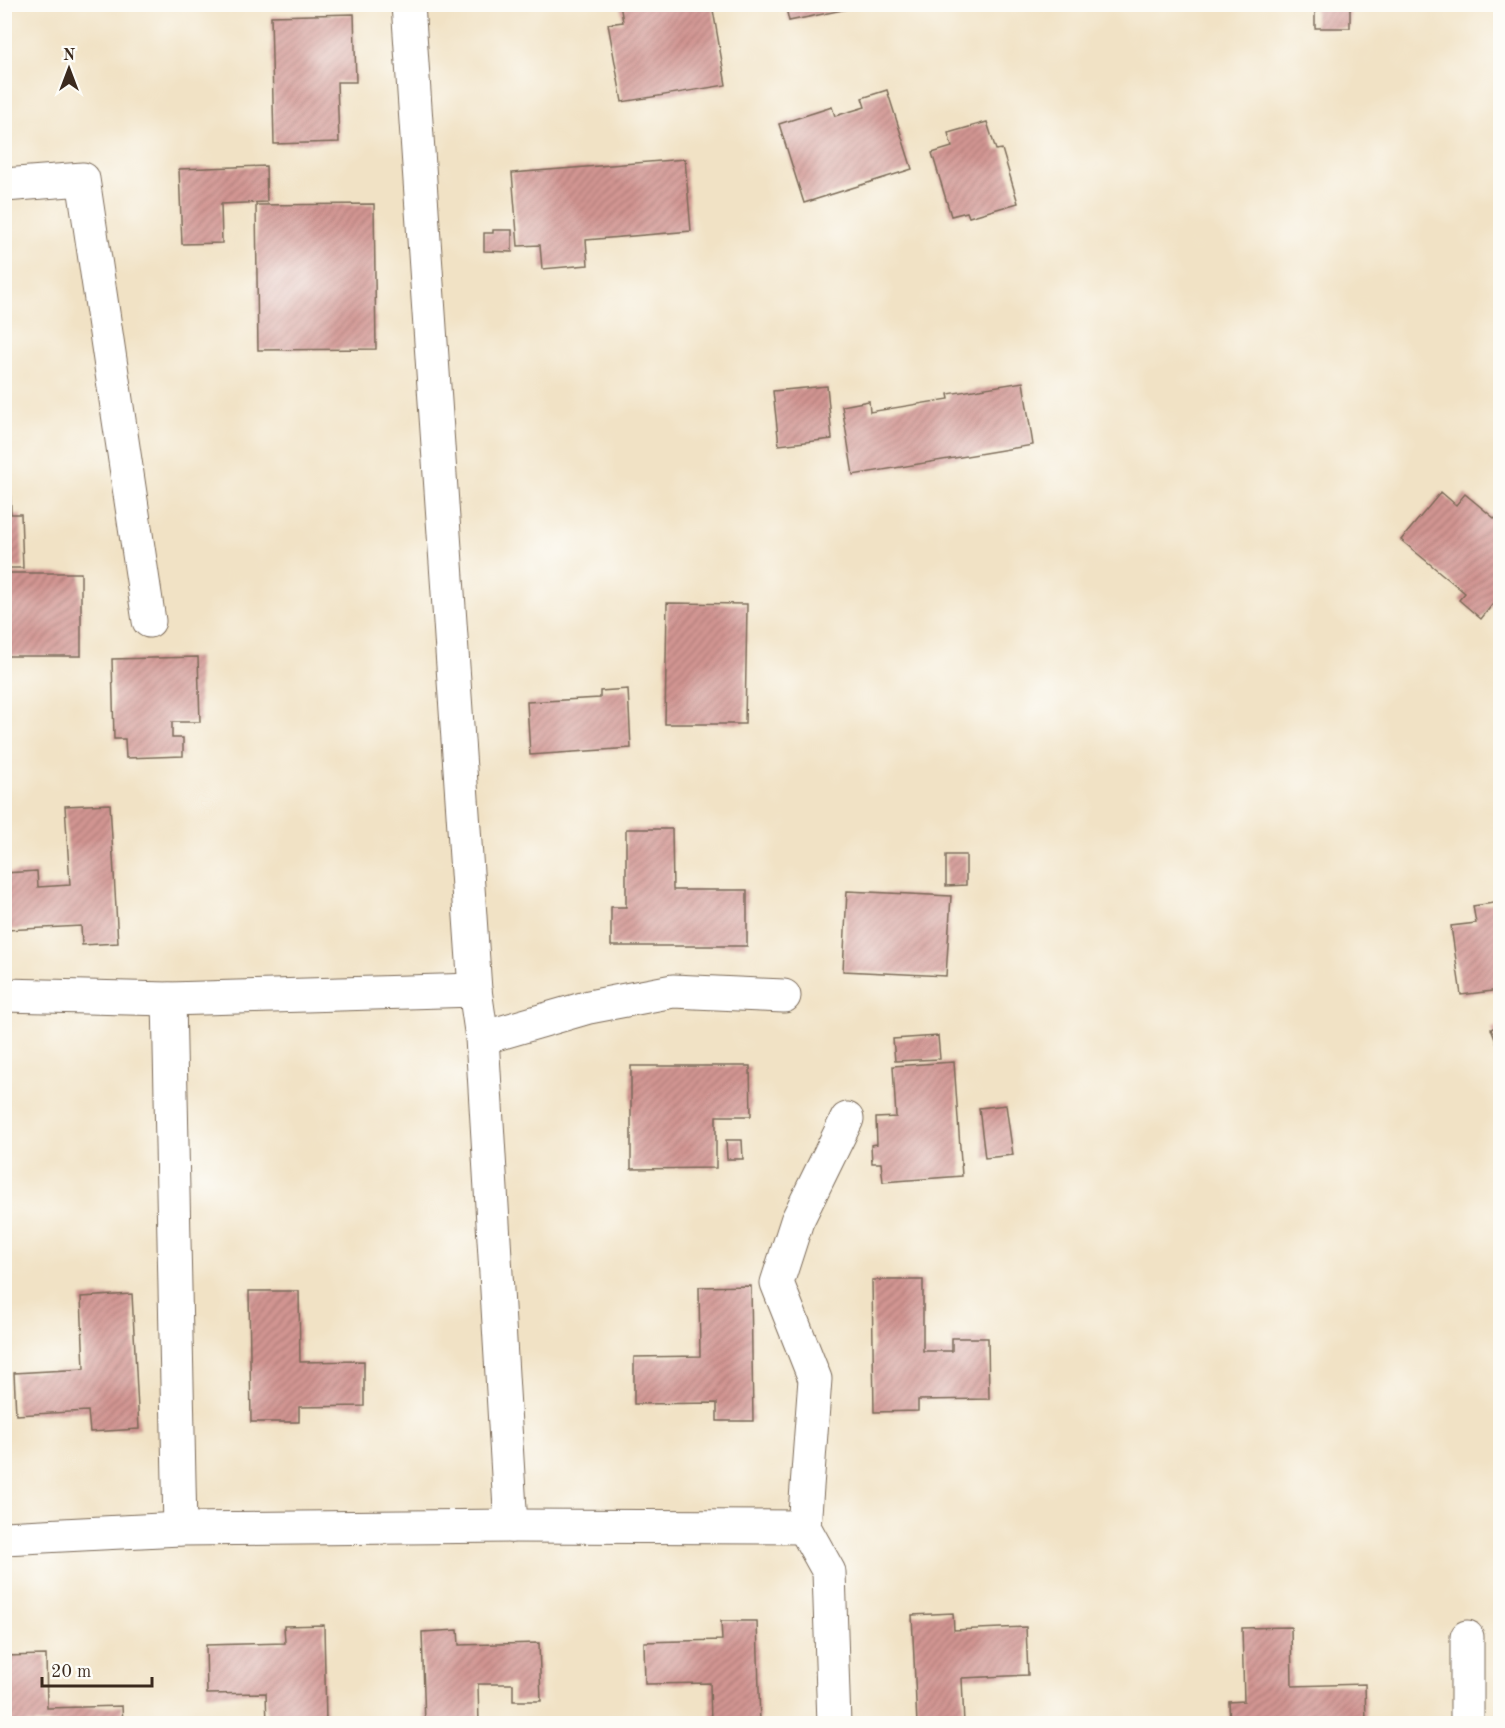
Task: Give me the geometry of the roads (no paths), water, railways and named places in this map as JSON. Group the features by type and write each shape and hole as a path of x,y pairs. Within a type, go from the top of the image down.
{"street":[{"path":"408,4 475,990 482,1038 511,1526"},
{"path":"4,185 83,179 148,621"},
{"path":"4,995 169,999 475,990"},
{"path":"482,1038 589,1008 673,991 784,996"},
{"path":"169,999 180,1528"},
{"path":"834,1724 829,1572 804,1527 815,1379 777,1284 797,1221 847,1119"},
{"path":"4,1538 180,1528 804,1527"},
{"path":"1467,1636 1467,1724"}]}
